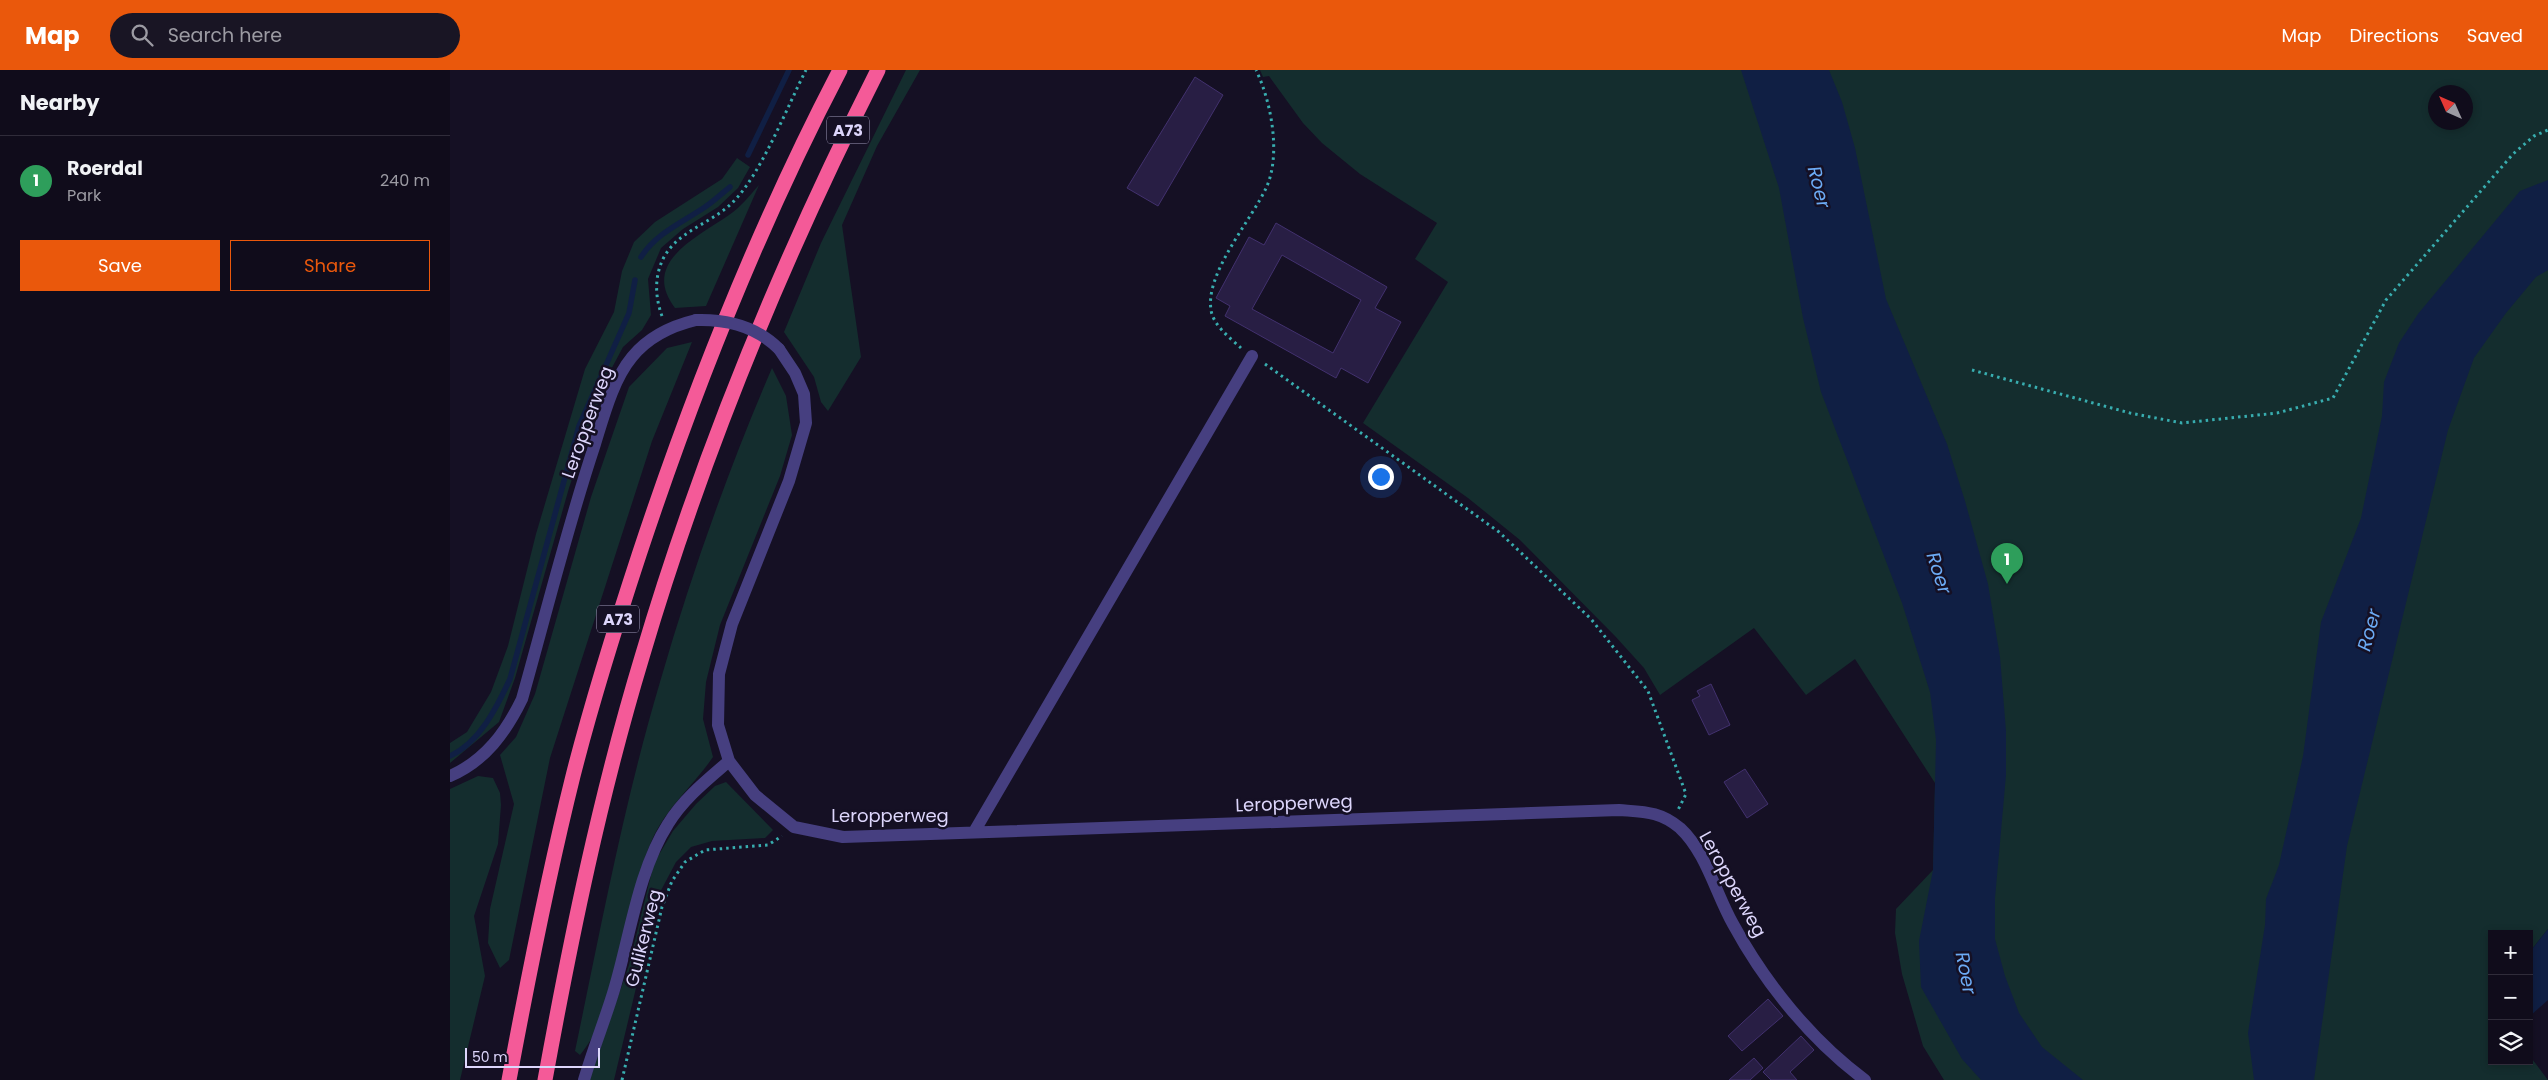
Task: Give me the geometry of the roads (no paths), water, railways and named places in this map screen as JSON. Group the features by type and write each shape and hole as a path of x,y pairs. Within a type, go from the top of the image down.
{"highway":[{"name":"A73","path":"509,1080 551,868 574,774 617,623 676,447 715,344 774,204 840,70"},
{"name":"A73","path":"545,1080 570,944 600,812 642,657 674,558 724,417 786,263 878,70"}],"street":[{"name":"Leropperweg","path":"450,776 476,761 494,744 514,717 522,699 583,480 606,411 624,369 641,347 668,329 696,320 716,320 749,329 762,335 779,349 804,394 806,423 789,481 732,624 718,674 718,725 729,762 754,795 794,828 843,837 1619,810 1660,814 1694,845 1733,924 1761,970 1805,1024 1846,1066 1865,1080"},
{"path":"974,832 1252,356"},
{"path":"584,1080 595,1041 614,990 647,871 656,848 668,823 687,799 729,762"}],"water":[{"name":"Roer","path":"1741,70 1829,70 1842,102 1855,148 1886,299 1947,444 1988,584 2000,657 2006,731 2006,775 1995,898 1995,939 2005,976 2019,1013 2042,1047 2083,1080 1981,1080 1962,1059 1921,987 1919,941 1933,870 1936,740 1930,692 1902,603 1821,392 1803,318 1779,188"},
{"name":"Roer","path":"2548,180 2548,270 2536,277 2506,313 2474,358 2448,430 2347,846 2314,1080 2254,1080 2248,1033 2265,925 2266,899 2279,865 2303,756 2321,622 2361,518 2382,416 2384,382 2399,343 2418,314 2520,191"},
{"path":"2548,929 2548,1000 2533,1013 2533,975 2533,948"}],"waterway":[{"path":"748,155 789,70"},
{"path":"641,257 661,236 706,207 730,187"},
{"path":"450,756 461,750 479,733 493,712 510,679 579,426 629,313 635,280"}],"place":[{"name":"Roerdal","path":"2007,584"}]}
